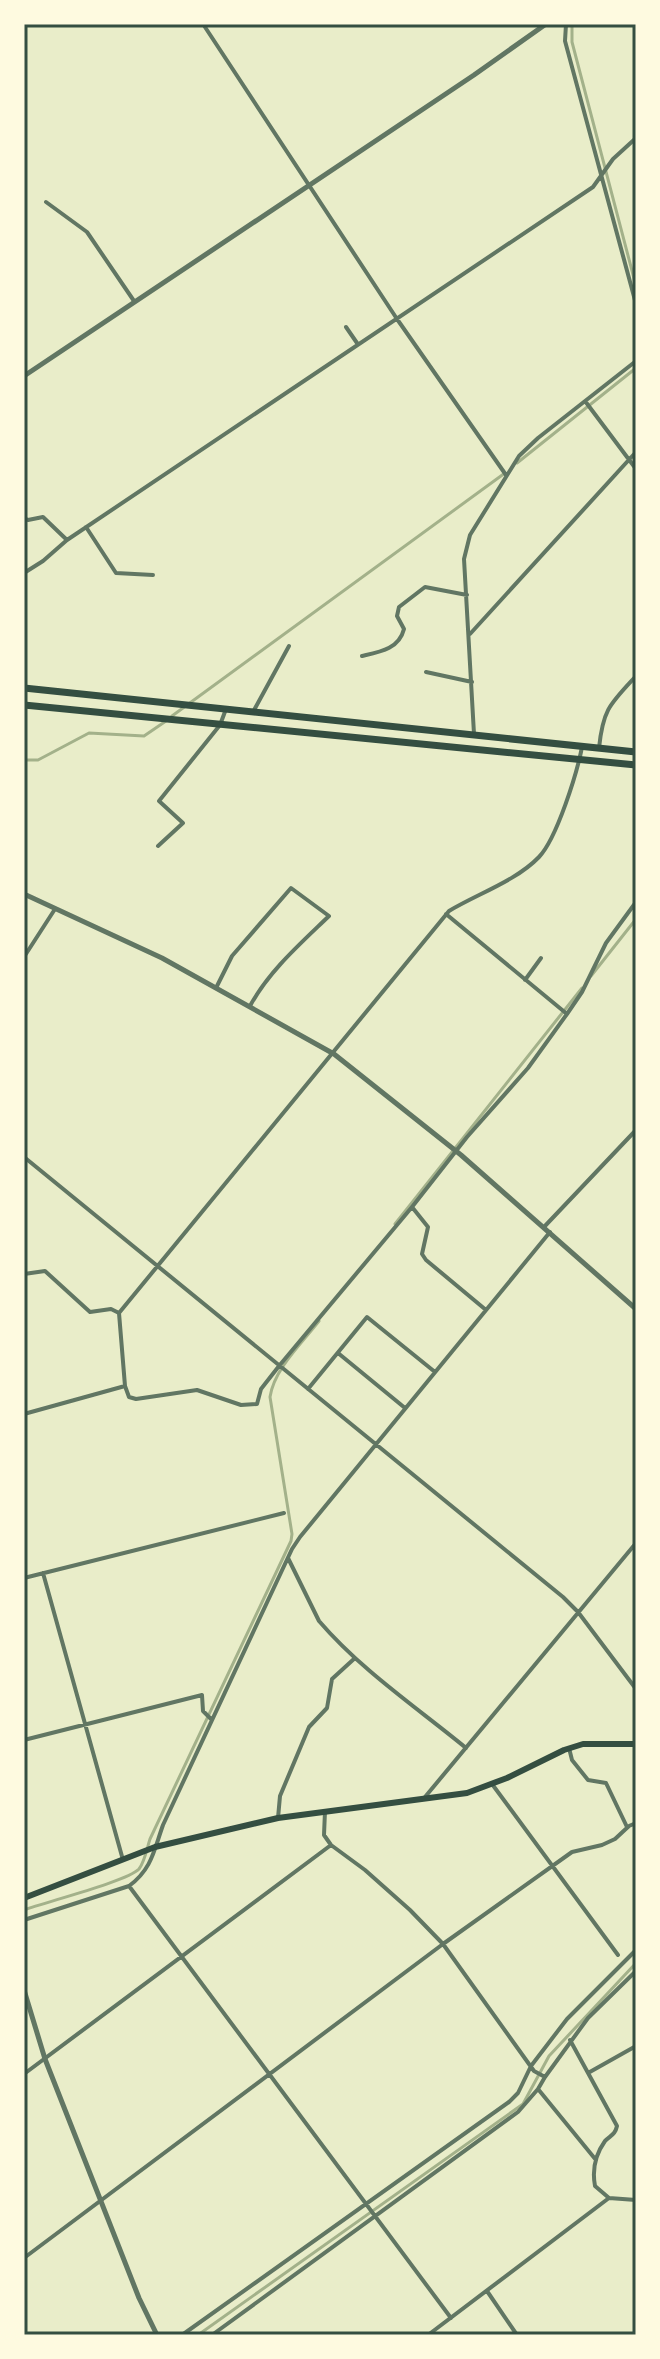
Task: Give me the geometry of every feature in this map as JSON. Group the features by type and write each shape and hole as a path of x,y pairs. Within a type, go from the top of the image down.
{"main road":[{"path":"24,688 636,752"},
{"path":"24,705 636,765"},
{"path":"24,1898 155,1847 278,1818 467,1793 569,1748 583,1744 636,1744"}],"street":[{"path":"203,24 397,319 506,475"},
{"path":"24,376 546,24"},
{"path":"566,24 565,41 636,304"},
{"path":"24,573 67,540 357,343 593,187 613,159 636,138"},
{"path":"46,202 87,232 134,301"},
{"path":"346,327 357,343"},
{"path":"474,736 464,559 466,546 519,456 636,361"},
{"path":"585,401 636,469"},
{"path":"469,636 636,452"},
{"path":"24,518 43,517 67,540"},
{"path":"86,527 116,573 153,575"},
{"path":"362,656 382,651 402,637 404,629 397,616 399,607 425,587 467,595"},
{"path":"253,712 289,646"},
{"path":"426,672 472,682"},
{"path":"599,748 603,718 609,705 636,676"},
{"path":"158,846 183,823 159,801 220,725 226,709"},
{"path":"582,747 558,822 541,855 521,872 446,914 119,1313 125,1386 129,1397 136,1399 197,1390 241,1405 257,1404 261,1389 279,1366 528,1068 582,992 606,943 636,902"},
{"path":"216,988 232,956 291,888 329,916 259,989 250,1007"},
{"path":"24,894 162,958 334,1054 456,1151 636,1309"},
{"path":"24,957 56,909"},
{"path":"446,914 567,1014"},
{"path":"525,980 541,958"},
{"path":"24,1920 129,1886 143,1875 212,1720 300,1537 486,1310 547,1230 636,1130"},
{"path":"24,1157 578,1612 636,1689"},
{"path":"412,1207 428,1227 422,1254 426,1260 486,1310"},
{"path":"24,1274 45,1271 90,1312 111,1309 119,1313"},
{"path":"308,1389 367,1317 435,1372"},
{"path":"338,1353 405,1408"},
{"path":"24,1414 125,1386"},
{"path":"24,1578 284,1513"},
{"path":"424,1799 636,1543"},
{"path":"288,1558 319,1621 355,1658 466,1748"},
{"path":"43,1573 123,1861"},
{"path":"278,1818 280,1796 309,1727 327,1708 332,1679 355,1658"},
{"path":"24,1740 202,1695 203,1711 212,1720"},
{"path":"569,1748 572,1760 588,1780 606,1783 627,1827"},
{"path":"492,1784 618,1955"},
{"path":"325,1811 324,1835 331,1845 388,1890 443,1944 533,2069 544,2076"},
{"path":"24,2258 443,1944 572,1852 615,1839 636,1823"},
{"path":"24,2074 331,1845"},
{"path":"129,1886 451,2318"},
{"path":"182,2335 509,2102 567,2019 636,1950"},
{"path":"212,2335 518,2112 588,2018 636,1971"},
{"path":"24,1990 45,2059 139,2298 157,2335"},
{"path":"570,2040 617,2126 596,2160 593,2174 595,2186 609,2198 636,2200"},
{"path":"588,2073 636,2046"},
{"path":"538,2089 596,2160"},
{"path":"428,2335 609,2198"},
{"path":"487,2291 517,2335"}],"waterway":[{"path":"572,24 572,42 636,286"},
{"path":"517,463 636,368"},
{"path":"172,716 505,473"},
{"path":"24,760 38,760 89,733 144,736 166,721"},
{"path":"591,976 636,919"},
{"path":"395,1224 582,988"},
{"path":"24,1910 119,1879 141,1866 150,1839 291,1541 270,1397 283,1366 319,1321"},
{"path":"198,2335 523,2104 549,2056 636,1963"}]}
